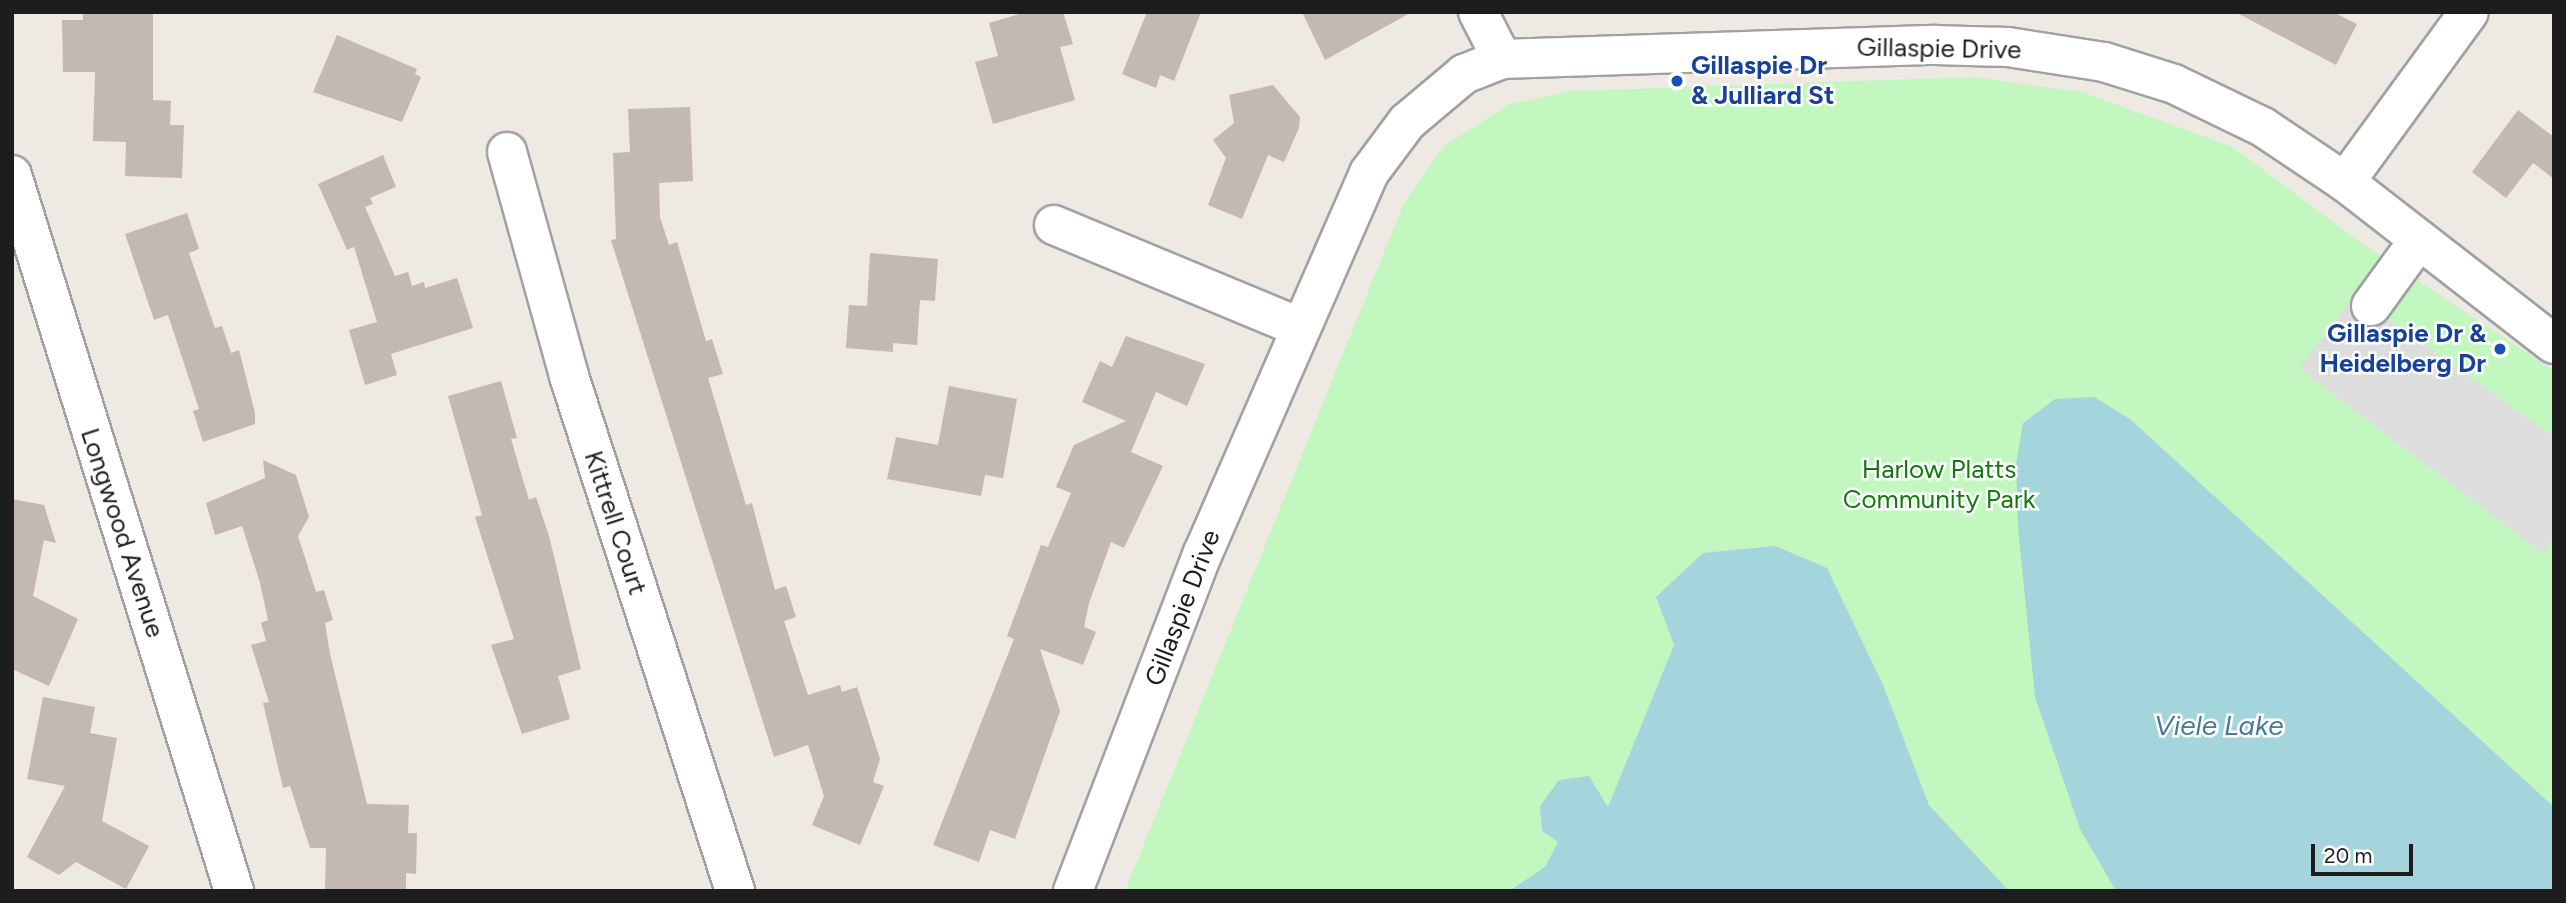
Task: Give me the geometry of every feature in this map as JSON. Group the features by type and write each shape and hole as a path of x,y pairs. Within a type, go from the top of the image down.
{"street":[{"path":"1478,12 1502,58"},
{"path":"2345,182 2469,12"},
{"name":"Gillaspie Drive","path":"1073,891 1203,553 1299,327 1369,173 1387,145 1464,74 1502,58 2008,47 2104,62 2174,84 2263,127 2345,182 2554,344"},
{"name":"Kittrell Court","path":"506,152 576,398 735,891"},
{"name":"Longwood Avenue","path":"12,175 43,289 234,891"},
{"path":"1054,225 1299,327"},
{"path":"2371,306 2419,240"}],"green space":[{"name":"Harlow Platts Community Park","path":"1973,77 2082,92 2233,147 2360,242 2554,371 2554,891 1125,891 1404,203 1443,147 1509,104 1572,91"}],"shaded area":[{"path":"2355,295 2554,437 2554,538 2542,553 2299,368"}],"water":[{"name":"Viele Lake","path":"2094,397 2130,419 2554,807 2554,891 2116,891 2080,829 2035,697 2018,528 2016,464 2023,423 2055,399"},
{"path":"1775,546 1827,568 1883,685 1929,805 2009,891 1509,891 1545,867 1558,842 1542,831 1540,806 1559,780 1589,776 1608,807 1674,645 1656,597 1703,553"}],"building":[{"path":"83,12 153,12 153,100 171,101 170,125 184,125 182,178 125,176 126,142 93,141 95,72 63,72 62,20 83,20"},
{"path":"1026,12 1063,12 1073,44 1060,47 1075,100 993,124 975,62 998,56 989,23"},
{"path":"1147,12 1201,12 1174,81 1160,75 1156,88 1122,74"},
{"path":"1302,12 1412,12 1325,60"},
{"path":"2235,12 2333,12 2357,24 2336,65"},
{"path":"337,35 417,69 415,74 421,77 402,122 313,92"},
{"path":"1273,85 1300,117 1299,128 1284,162 1268,155 1242,219 1208,205 1226,158 1213,140 1234,123 1229,95"},
{"path":"690,107 693,181 659,183 660,217 669,245 677,242 706,341 712,339 723,374 708,378 746,505 752,503 775,590 786,586 796,617 784,621 808,695 840,685 842,692 857,687 880,759 873,782 884,786 860,845 812,825 824,796 808,745 774,757 611,240 616,239 613,153 630,152 628,109"},
{"path":"2518,110 2554,137 2554,179 2533,163 2506,198 2472,172"},
{"path":"383,155 396,187 370,198 373,204 365,207 395,276 408,272 412,286 424,282 425,288 457,278 473,328 391,354 397,375 365,385 349,330 377,322 354,247 347,250 318,184"},
{"path":"187,213 199,249 189,253 215,328 222,326 231,353 239,350 255,413 255,424 203,442 193,411 199,409 168,315 154,320 125,234"},
{"path":"870,253 938,259 935,301 920,300 917,345 893,343 893,352 846,348 849,305 867,306"},
{"path":"1126,336 1205,364 1187,406 1156,392 1131,452 1163,466 1124,548 1111,542 1089,603 1084,627 1096,632 1083,665 1040,649 1060,711 1015,839 990,830 979,862 933,845 1014,639 1007,636 1041,545 1048,547 1071,493 1056,487 1074,445 1126,421 1082,402 1100,361 1112,367"},
{"path":"501,381 517,438 511,439 529,500 536,497 549,536 581,669 558,676 570,719 522,734 491,645 514,639 475,517 482,515 448,396"},
{"path":"949,386 1017,399 1003,478 985,475 981,496 887,479 896,437 938,445"},
{"path":"263,460 296,475 309,517 298,536 316,592 324,590 333,620 325,623 330,654 367,804 409,805 408,833 417,833 416,874 406,873 406,891 325,891 326,848 310,848 290,786 283,788 263,703 269,702 251,645 266,641 261,623 268,620 260,583 242,526 215,535 206,503 265,478"},
{"path":"12,499 44,505 56,543 44,540 33,596 78,619 49,686 12,669"},
{"path":"43,697 95,707 90,733 117,738 102,821 149,846 126,889 76,862 59,875 27,857 65,786 27,779"}],"place":[{"name":"Gillaspie Dr & Julliard St","path":"1677,81"},
{"name":"Gillaspie Dr & Heidelberg Dr","path":"2500,349"}]}
